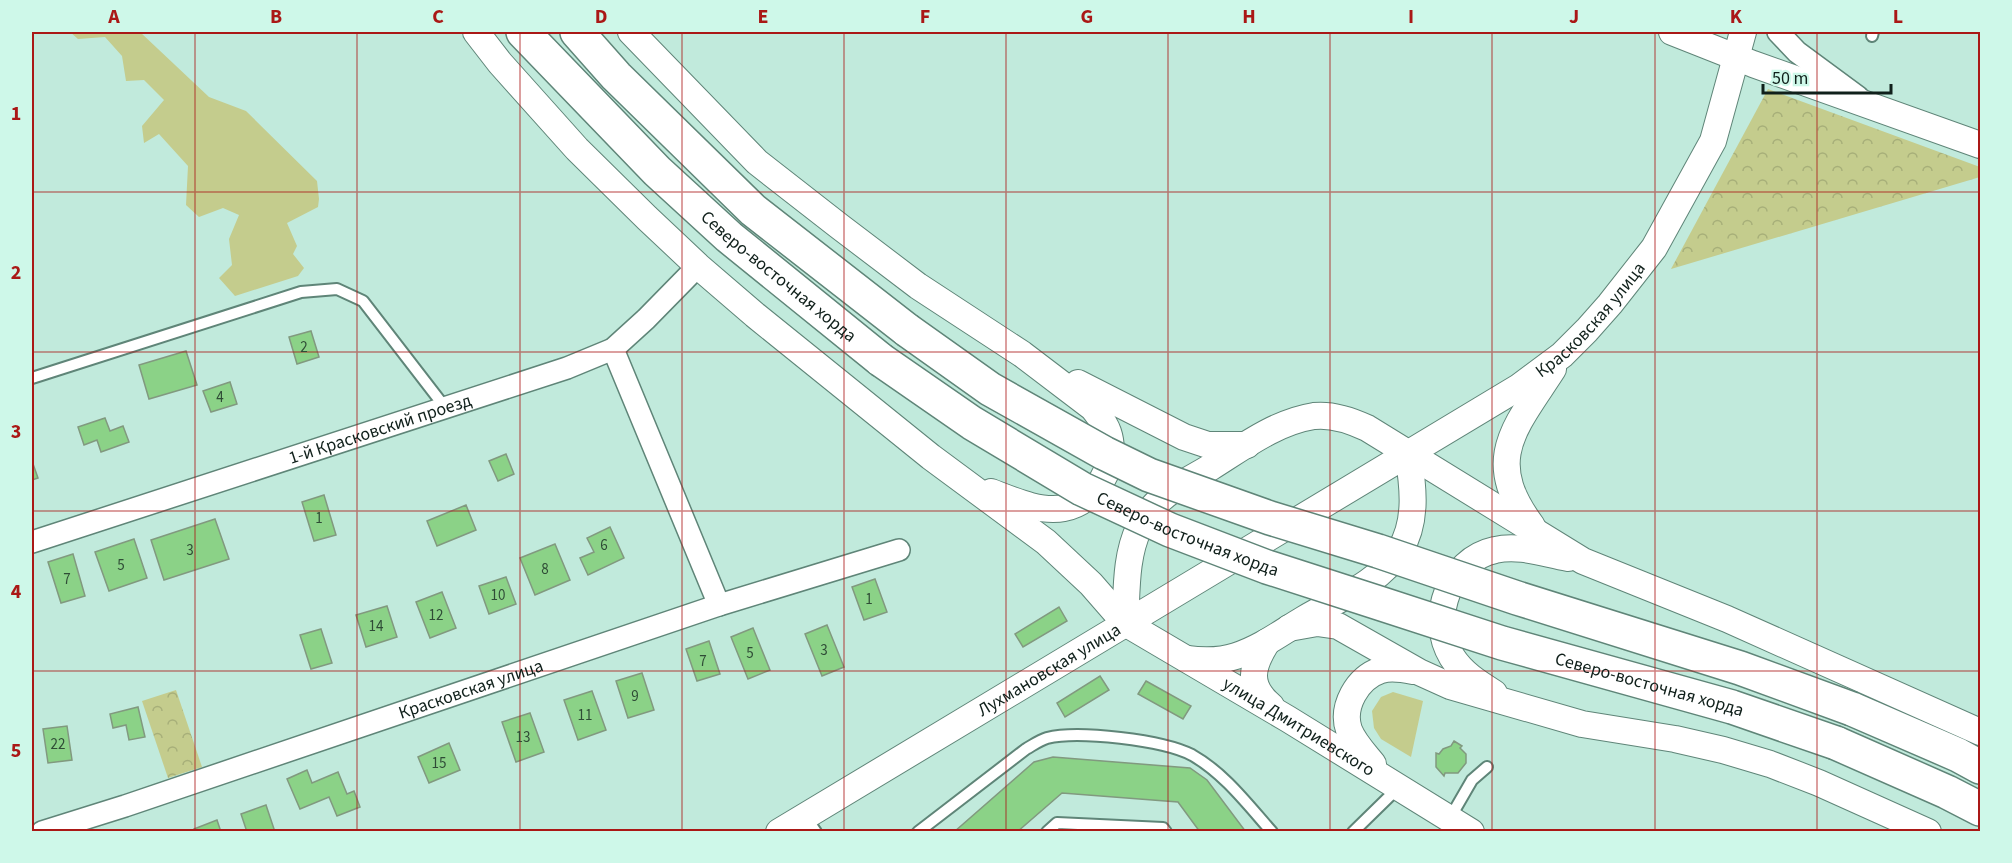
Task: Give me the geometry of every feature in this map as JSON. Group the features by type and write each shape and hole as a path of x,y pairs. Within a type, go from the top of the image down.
{"highway":[{"name":"Северо-восточная хорда","path":"523,32 665,179 729,237 881,360 972,423 1082,489 1170,530 1267,567 1502,642 1732,707 1836,743 1980,809"},
{"name":"Северо-восточная хорда","path":"577,32 616,76 753,210 907,330 990,389 1104,453 1149,476 1270,518 1740,668 1852,709 1958,755 1980,768"}],"street":[{"path":"476,32 577,149 646,218 755,315 960,479 1002,496 1052,509 1065,508 1083,500 1098,487 1105,475 1111,448 1109,433 1093,408 1022,354 918,286 758,162 631,32"},
{"path":"1672,32 1980,146"},
{"name":"Красковская улица","path":"1318,506 1519,387 1562,355 1610,304 1654,248 1713,141 1743,32"},
{"path":"1778,32 1797,52 1870,106"},
{"name":"1-й Красковский проезд","path":"32,542 444,406 567,368 613,349 698,266"},
{"path":"613,349 719,605"},
{"path":"1022,354 1185,437 1208,445 1247,445"},
{"path":"1538,533 1512,496 1506,473 1508,451 1510,441 1522,417 1562,355"},
{"path":"1125,623 1132,548 1138,529 1150,509 1171,491 1278,427 1299,419 1327,416 1353,421 1583,561 1727,619 1980,732"},
{"path":"1187,659 1202,661 1234,657 1257,648 1378,575 1400,550 1412,517 1413,496 1408,453"},
{"name":"улица Дмитриевского","path":"960,479 1046,542 1091,584 1125,623 1461,825"},
{"name":"Лухмановская улица","path":"779,831 811,824 1125,623 1318,506"},
{"path":"1514,706 1467,675 1451,655 1441,618 1452,582 1465,567 1494,550 1521,549 1583,561"},
{"name":"Красковская улица","path":"42,831 124,806 719,605 898,550"},
{"path":"1289,628 1317,623 1338,626 1419,672 1450,686 1582,724 1675,739 1732,753 1819,783 1928,831"},
{"path":"1267,642 1256,660 1254,679 1264,700 1288,719"},
{"path":"1393,784 1353,739 1347,719 1349,703 1356,689 1372,674 1381,670 1404,669 1419,672"}],"lane":[{"path":"32,378 301,292 337,289 363,301 444,406"},
{"path":"918,831 1026,749 1045,738 1072,734 1139,740 1191,755 1222,776 1272,831"},
{"path":"1461,825 1472,780 1487,767"},
{"path":"1353,831 1393,784"},
{"path":"1047,831 1057,822 1163,828 1166,831"}],"green space":[{"path":"70,32 140,32 209,97 246,111 317,181 318,207 287,223 297,246 293,254 304,268 298,276 235,296 219,278 232,265 229,239 239,215 223,208 199,217 186,205 188,166 159,134 144,143 142,126 164,100 144,80 126,81 122,56 105,37 78,39"},
{"path":"1768,89 1980,167 1980,177 1671,269"},
{"path":"176,690 202,767 168,778 142,701"},
{"path":"1393,692 1423,701 1411,757 1381,739 1374,728 1372,711 1381,697"}],"building":[{"path":"311,331 319,357 297,364 289,337"},
{"path":"186,351 197,385 149,399 139,365"},
{"path":"230,382 237,404 211,412 203,391"},
{"path":"105,418 110,431 123,426 129,442 101,452 97,440 84,445 78,427"},
{"path":"506,454 514,474 498,481 489,461"},
{"path":"32,461 38,478 32,480"},
{"path":"324,495 336,535 314,541 302,502"},
{"path":"466,505 476,530 437,546 427,521"},
{"path":"215,519 229,559 164,580 151,540"},
{"path":"610,527 624,558 588,575 580,558 594,552 587,538"},
{"path":"134,539 147,578 109,591 95,552"},
{"path":"555,544 570,580 535,595 520,558"},
{"path":"73,554 85,596 61,603 48,562"},
{"path":"506,577 516,604 489,614 479,586"},
{"path":"875,579 887,612 864,620 852,587"},
{"path":"442,592 456,628 430,638 416,602"},
{"path":"387,606 397,637 366,647 356,615"},
{"path":"1059,607 1067,621 1023,647 1015,634"},
{"path":"827,625 844,667 822,676 805,634"},
{"path":"753,628 770,670 748,679 731,637"},
{"path":"321,629 332,663 311,669 300,635"},
{"path":"709,641 720,674 697,681 686,649"},
{"path":"642,673 654,710 628,718 616,681"},
{"path":"1100,676 1109,690 1065,717 1057,703"},
{"path":"1146,681 1191,706 1183,719 1138,694"},
{"path":"592,691 606,730 578,740 564,700"},
{"path":"138,707 145,737 129,740 126,725 113,728 110,714"},
{"path":"530,713 544,752 516,762 502,722"},
{"path":"67,726 72,760 48,763 43,729"},
{"path":"1454,741 1462,746 1460,748 1466,754 1466,763 1458,773 1445,773 1444,776 1436,767 1436,753 1439,754 1443,749 1451,746"},
{"path":"449,743 460,770 429,783 418,757"},
{"path":"1053,757 1190,768 1207,780 1246,832 1200,832 1178,802 1062,793 1017,832 954,832 1034,762"},
{"path":"307,770 312,783 338,772 347,794 354,791 360,807 337,816 329,797 300,809 287,779"},
{"path":"266,805 275,832 247,832 241,814"},
{"path":"217,820 221,832 195,832 194,829"}]}
